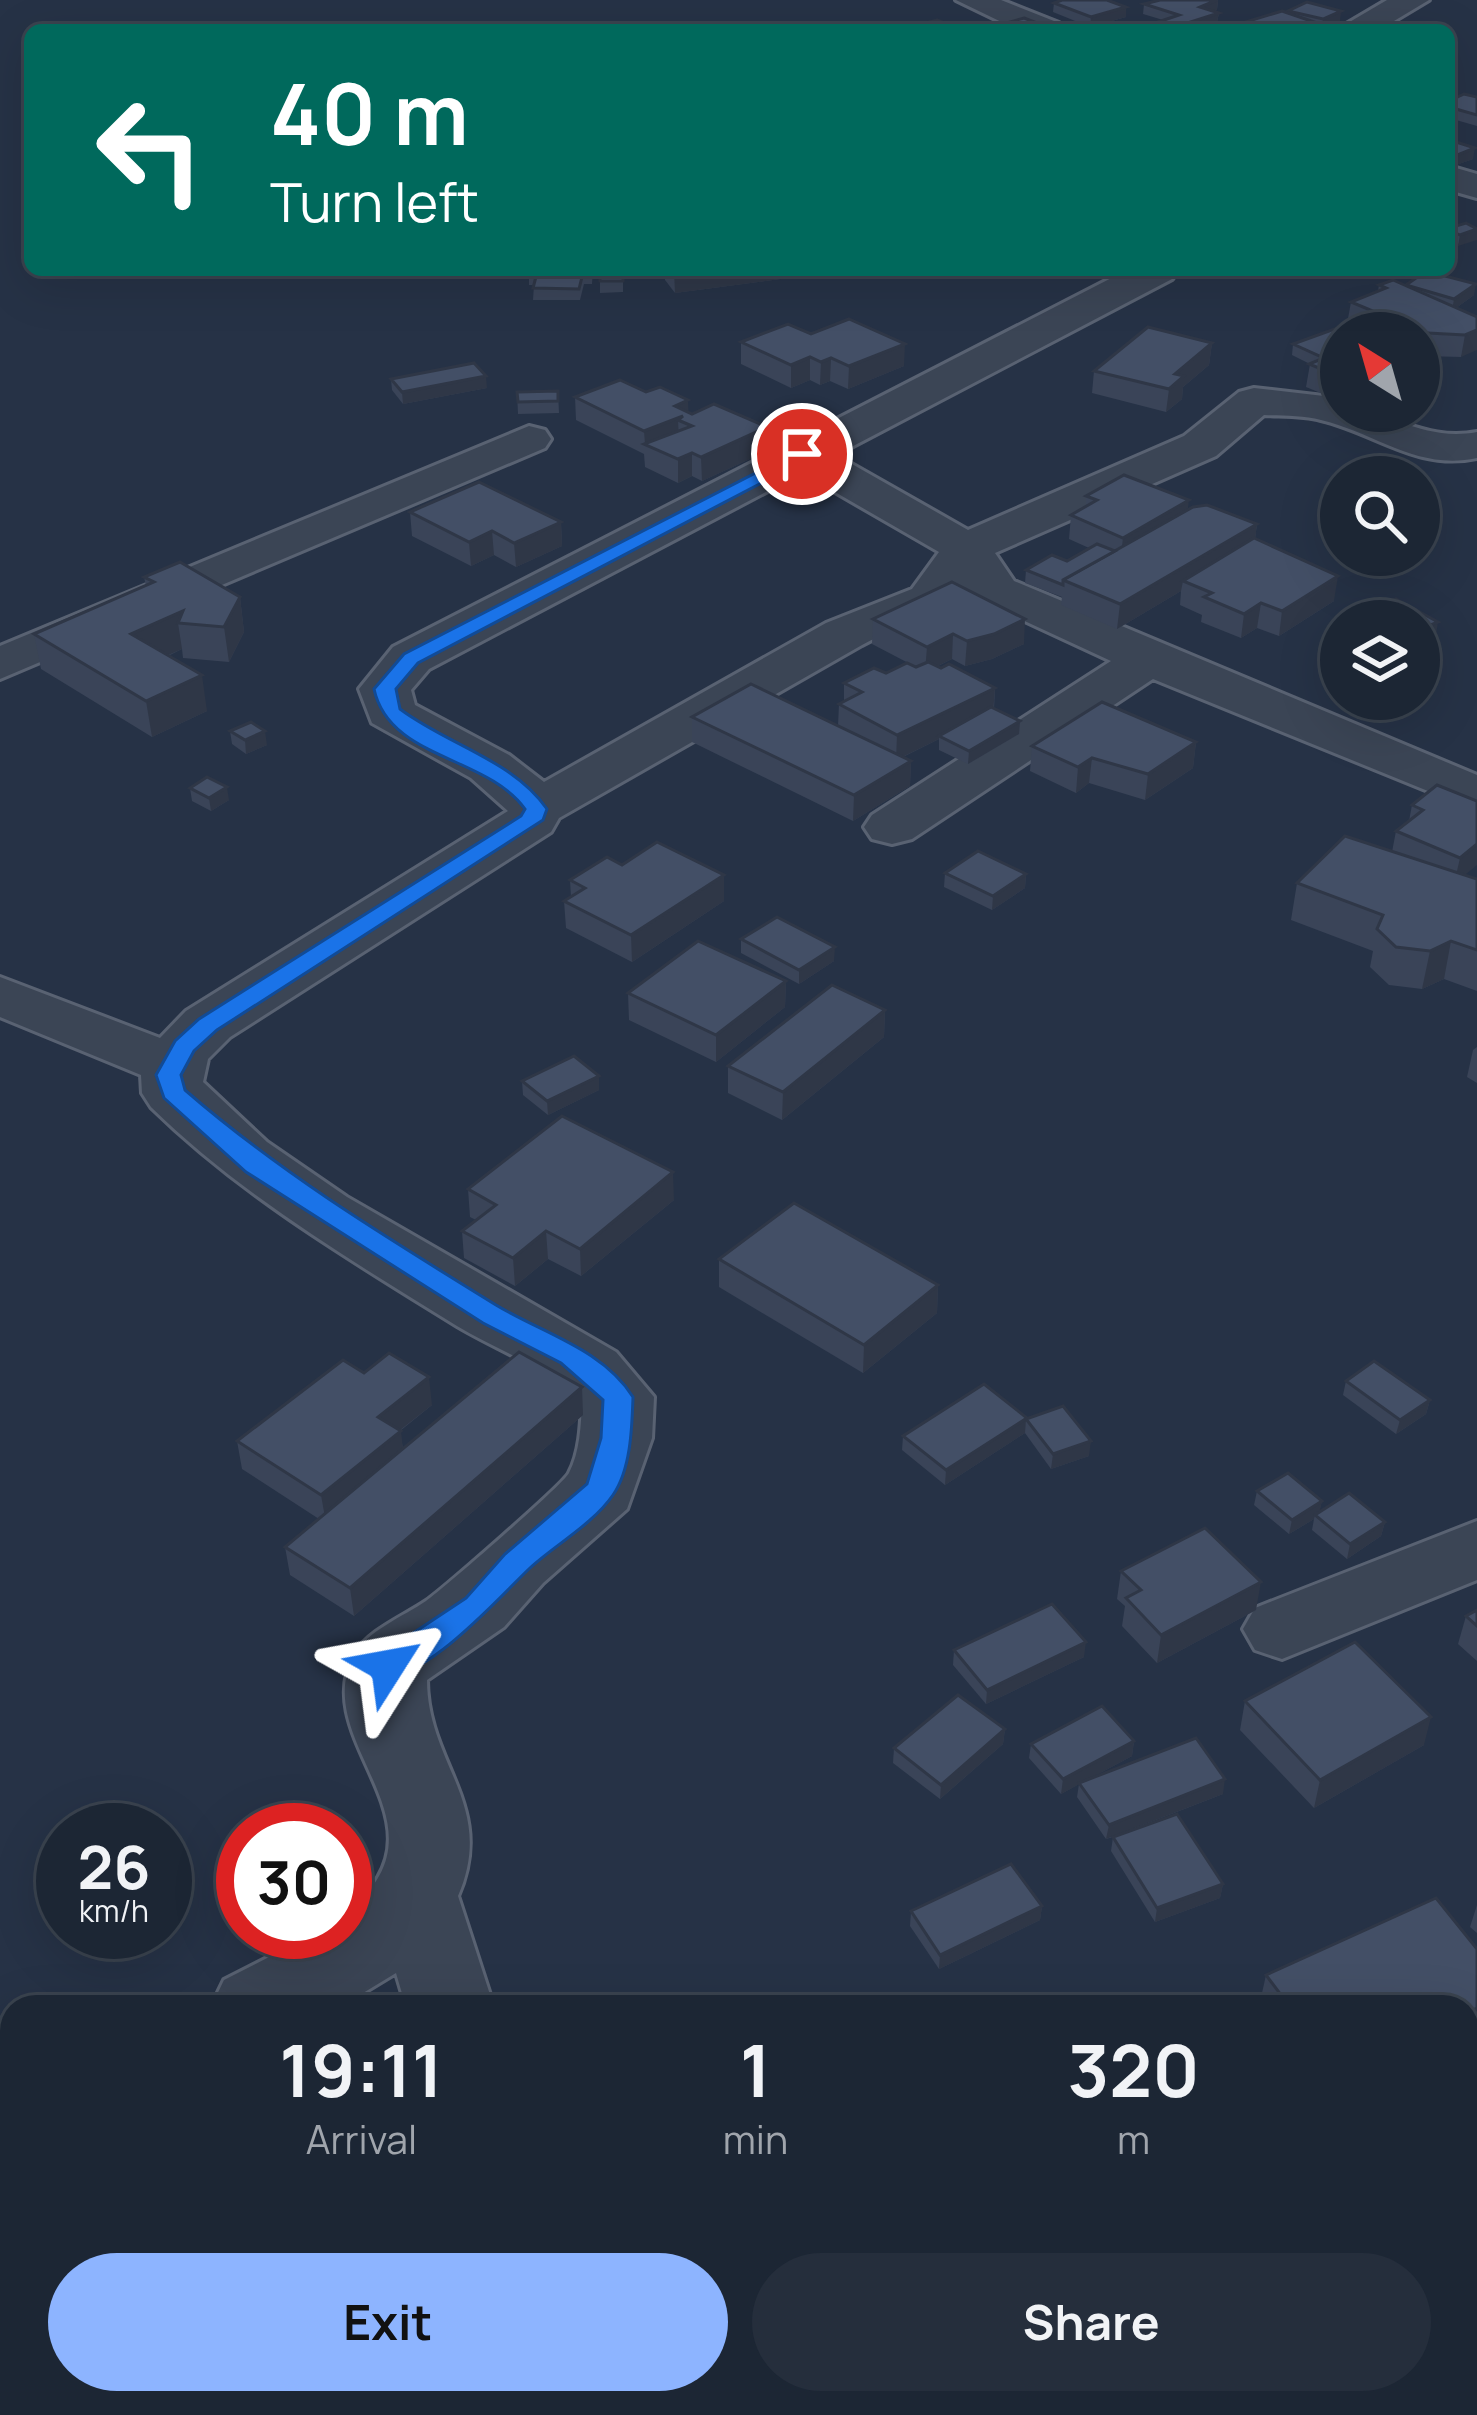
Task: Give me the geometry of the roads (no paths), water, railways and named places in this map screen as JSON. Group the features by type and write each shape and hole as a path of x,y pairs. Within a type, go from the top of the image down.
{"street":[{"path":"972,0 1032,24"},
{"path":"1365,24 1413,0"},
{"path":"536,809 519,785 422,736 390,712 385,689 411,658 1146,276"},
{"path":"929,599 966,548 1200,446 1254,401 1337,410 1383,432 1456,452 1477,446"},
{"path":"0,664 529,439"},
{"path":"802,454 966,548 1001,592"},
{"path":"278,1995 382,1940 417,1899 433,1861 431,1815 384,1709 388,1666 477,1606 516,1563 601,1490 616,1438 618,1397 572,1356 493,1316 255,1166 173,1093 169,1075 184,1047 208,1024 503,839 531,820 536,809 650,749 844,634 966,588 1001,592 1477,795"},
{"path":"892,827 1149,659"},
{"path":"0,995 173,1066"},
{"path":"1282,1629 1477,1549"},
{"path":"417,1899 446,1995"}]}
